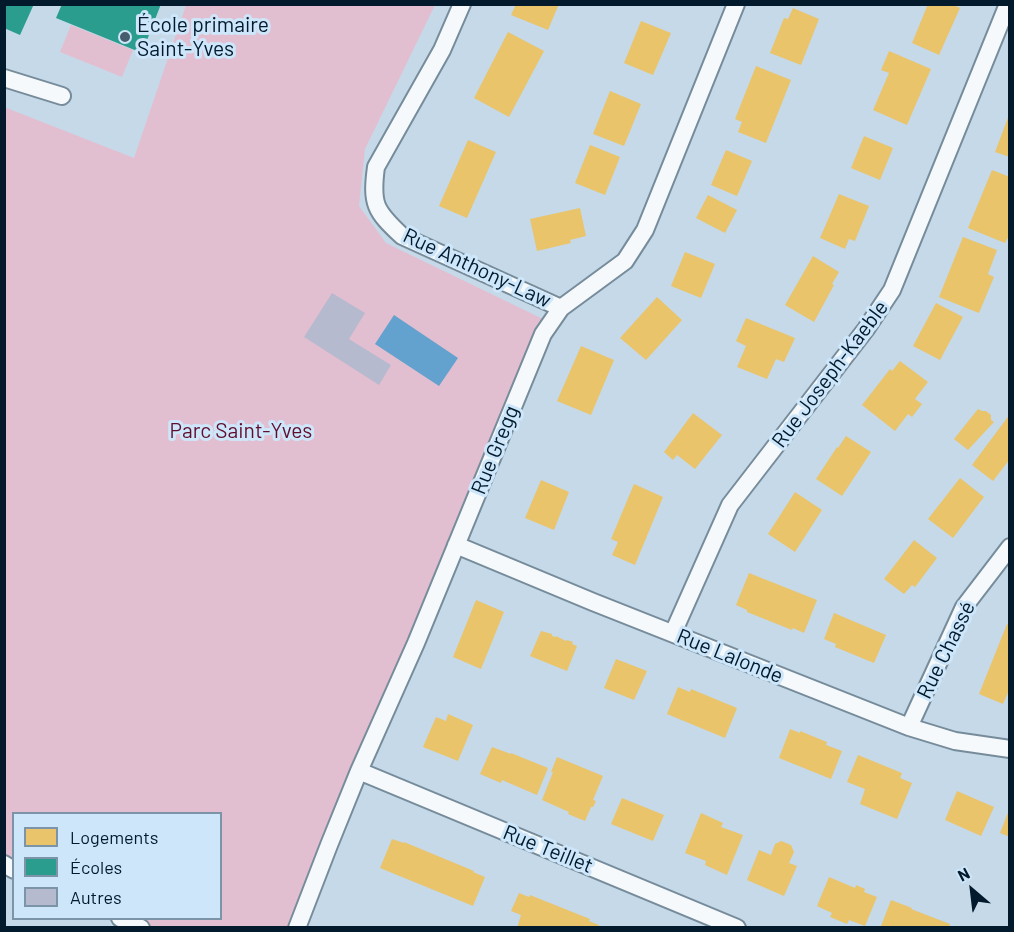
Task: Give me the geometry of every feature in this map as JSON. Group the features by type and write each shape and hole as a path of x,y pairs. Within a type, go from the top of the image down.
{"street":[{"name":"Rue Anthony-Law","path":"462,4 442,50 376,167 373,189 376,208 386,222 402,236 561,308"},
{"name":"Rue Gregg","path":"297,927 359,771 416,643 543,334 561,308 625,261 645,230 736,4"},
{"name":"Rue Joseph-Kaeble","path":"673,633 730,505 866,329 892,290 1008,4"},
{"path":"4,78 62,96"},
{"name":"Rue Lalonde","path":"456,545 909,727 955,741 1010,749"},
{"name":"Rue Chassé","path":"909,727 964,607 1010,548"},
{"name":"Rue Teillet","path":"359,771 737,927"},
{"path":"125,920 141,927"}],"green space":[{"name":"Parc Saint-Yves","path":"186,5 435,5 365,149 359,206 386,243 543,319 291,927 149,927 130,920 222,920 222,812 12,812 12,861 5,856 4,107 134,158"},
{"path":"71,25 133,50 122,77 60,52"}],"water":[{"path":"394,315 458,358 439,386 375,344"}],"building: Logements":[{"path":"516,4 559,4 548,30 511,15"},
{"path":"928,4 952,4 960,8 939,55 912,43"},
{"path":"793,8 819,19 801,65 770,53 784,18 788,19"},
{"path":"641,21 671,33 653,75 624,63"},
{"path":"508,32 544,51 509,117 474,98"},
{"path":"889,51 931,69 907,125 873,110 889,73 881,70"},
{"path":"756,66 791,80 766,143 738,132 742,122 735,119"},
{"path":"610,91 641,104 624,146 593,134"},
{"path":"1010,115 1010,157 995,152"},
{"path":"864,136 893,148 880,180 851,168"},
{"path":"468,140 496,152 467,218 439,206"},
{"path":"590,145 620,157 605,195 575,183"},
{"path":"726,150 752,161 737,196 711,185"},
{"path":"992,170 1010,177 1010,234 1005,243 968,228"},
{"path":"839,194 869,206 855,241 849,239 845,249 820,238"},
{"path":"708,195 737,210 725,233 696,218"},
{"path":"580,208 586,236 570,240 571,243 537,251 530,219"},
{"path":"963,237 997,250 988,274 994,277 979,313 939,297"},
{"path":"685,252 715,264 701,298 671,286"},
{"path":"813,256 839,272 814,322 785,305"},
{"path":"657,297 682,320 646,360 620,338"},
{"path":"936,303 963,317 940,360 913,346"},
{"path":"746,318 795,338 784,362 776,359 767,379 737,367 746,346 736,341"},
{"path":"581,346 614,360 591,415 557,401"},
{"path":"900,361 928,382 915,399 922,404 912,417 908,414 895,431 862,405 890,369 892,371"},
{"path":"978,409 991,415 991,420 994,422 968,450 954,439"},
{"path":"693,413 722,435 695,469 677,455 673,460 664,452"},
{"path":"1010,414 1010,459 993,481 972,465"},
{"path":"846,436 871,452 842,496 816,479"},
{"path":"960,478 984,497 953,538 928,519"},
{"path":"541,480 569,492 554,530 525,518"},
{"path":"634,484 663,497 635,565 612,555 618,542 611,539"},
{"path":"795,492 822,510 795,552 768,534"},
{"path":"914,540 937,558 915,587 912,585 904,594 884,579"},
{"path":"749,573 817,600 804,633 747,612 736,605"},
{"path":"476,600 504,612 481,669 453,657"},
{"path":"834,613 886,635 874,663 835,647 836,644 824,639"},
{"path":"1007,624 1010,626 1010,688 1003,704 979,694"},
{"path":"541,631 573,642 572,644 577,646 567,671 530,656"},
{"path":"616,659 647,671 634,700 604,688"},
{"path":"678,687 690,692 691,689 737,708 725,738 667,714"},
{"path":"448,714 473,725 458,761 423,747 436,717 446,721"},
{"path":"790,729 827,742 826,745 842,751 831,779 779,758"},
{"path":"492,747 548,768 537,795 502,780 501,783 480,774"},
{"path":"858,755 902,773 900,778 912,783 897,819 860,804 865,789 847,782"},
{"path":"557,757 603,776 593,800 596,801 585,821 542,800"},
{"path":"957,791 994,807 981,836 945,820"},
{"path":"622,798 664,815 653,841 611,824"},
{"path":"1010,810 1010,837 1000,833"},
{"path":"701,813 723,823 721,827 743,835 727,875 705,865 706,861 685,853"},
{"path":"392,839 485,877 473,906 380,868"},
{"path":"781,841 791,845 794,852 789,863 797,866 784,896 747,880 759,850 771,855 775,844"},
{"path":"829,877 855,888 856,885 865,889 864,892 877,897 865,926 849,920 847,924 830,917 832,913 817,906"},
{"path":"519,893 529,897 530,895 590,919 589,921 599,925 598,928 517,928 521,915 511,911"},
{"path":"891,900 950,924 949,928 885,928 881,926"}],"building: Écoles":[{"path":"4,4 34,4 20,35 4,28"},
{"name":"École primaire Saint-Yves","path":"62,4 161,4 142,53 56,18"}],"building: Autres":[{"path":"332,293 365,313 349,339 391,365 379,385 304,337"}],"place":[{"name":"École primaire Saint-Yves","path":"125,37"}]}
